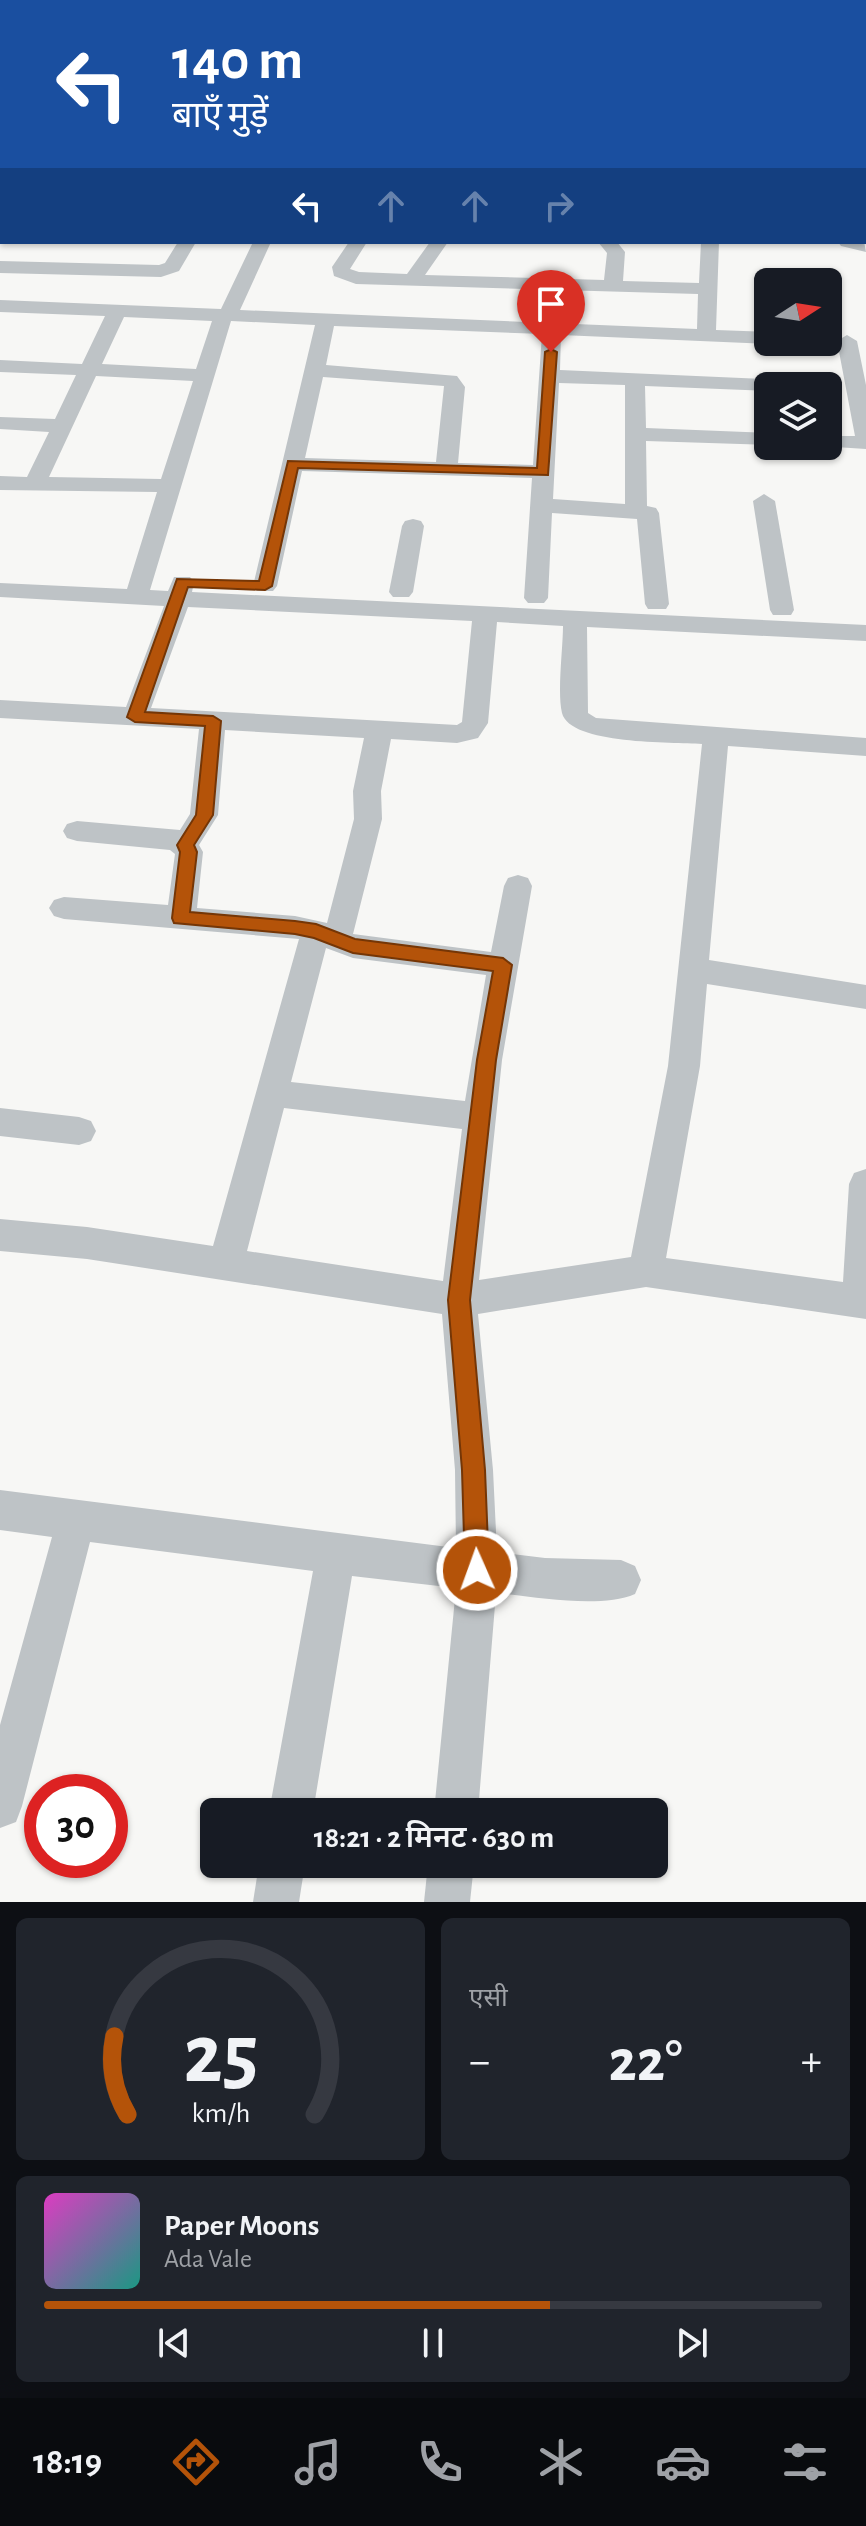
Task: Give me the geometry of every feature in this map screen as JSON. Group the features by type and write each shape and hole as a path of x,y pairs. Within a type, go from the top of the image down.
{"street":[{"path":"2,257 167,270 186,244"},
{"path":"138,588 226,316 261,244"},
{"path":"357,244 341,267 341,272 356,278 418,297 552,329 722,355 757,372"},
{"path":"418,297 438,244"},
{"path":"610,244 615,248 613,286"},
{"path":"710,244 708,289 722,355"},
{"path":"0,306 326,320 418,297 613,286 708,289"},
{"path":"35,484 61,426 92,370 117,311"},
{"path":"265,586 326,320"},
{"path":"536,598 552,329"},
{"path":"847,341 866,437"},
{"path":"549,376 635,379 754,343"},
{"path":"0,366 205,375"},
{"path":"315,370 450,380 455,387 446,469"},
{"path":"635,379 638,434 636,510"},
{"path":"842,388 857,389"},
{"path":"0,423 61,426"},
{"path":"638,434 754,438"},
{"path":"842,442 866,443"},
{"path":"293,464 544,472"},
{"path":"0,483 169,486"},
{"path":"764,501 782,610"},
{"path":"542,505 636,510 651,516 657,604"},
{"path":"401,592 413,526"},
{"path":"0,573 138,588 485,615 866,633"},
{"path":"180,591 265,586 866,614"},
{"path":"0,590 138,588"},
{"path":"135,717 180,591"},
{"path":"0,709 441,735 469,732 475,723 485,615"},
{"path":"575,619 575,714 591,727 866,747"},
{"path":"185,845 204,815 213,721"},
{"path":"226,1264 272,1093 368,819 367,791 379,731"},
{"path":"646,1271 684,1066 716,736"},
{"path":"77,831 178,840 185,845 189,852 181,918"},
{"path":"457,1798 473,1648 477,1570 474,1470 459,1300 479,1117 518,886"},
{"path":"64,908 326,935 353,946 503,965"},
{"path":"695,970 866,997"},
{"path":"272,1093 479,1117"},
{"path":"0,1122 79,1131"},
{"path":"0,1235 87,1243 459,1300 646,1271 863,1301 866,1184"},
{"path":"0,1510 545,1578 621,1580"},
{"path":"0,1806 76,1520"},
{"path":"293,1798 336,1554"},
{"path":"276,1902 280,1878"},
{"path":"447,1902 450,1878"}],"route":[{"path":"477,1570 474,1470 459,1300 486,1060 503,965 353,946 316,931 295,927 181,918 189,852 185,845 204,815 213,721 135,717 179,599 182,582 265,586 293,464 544,472 551,352"}]}
